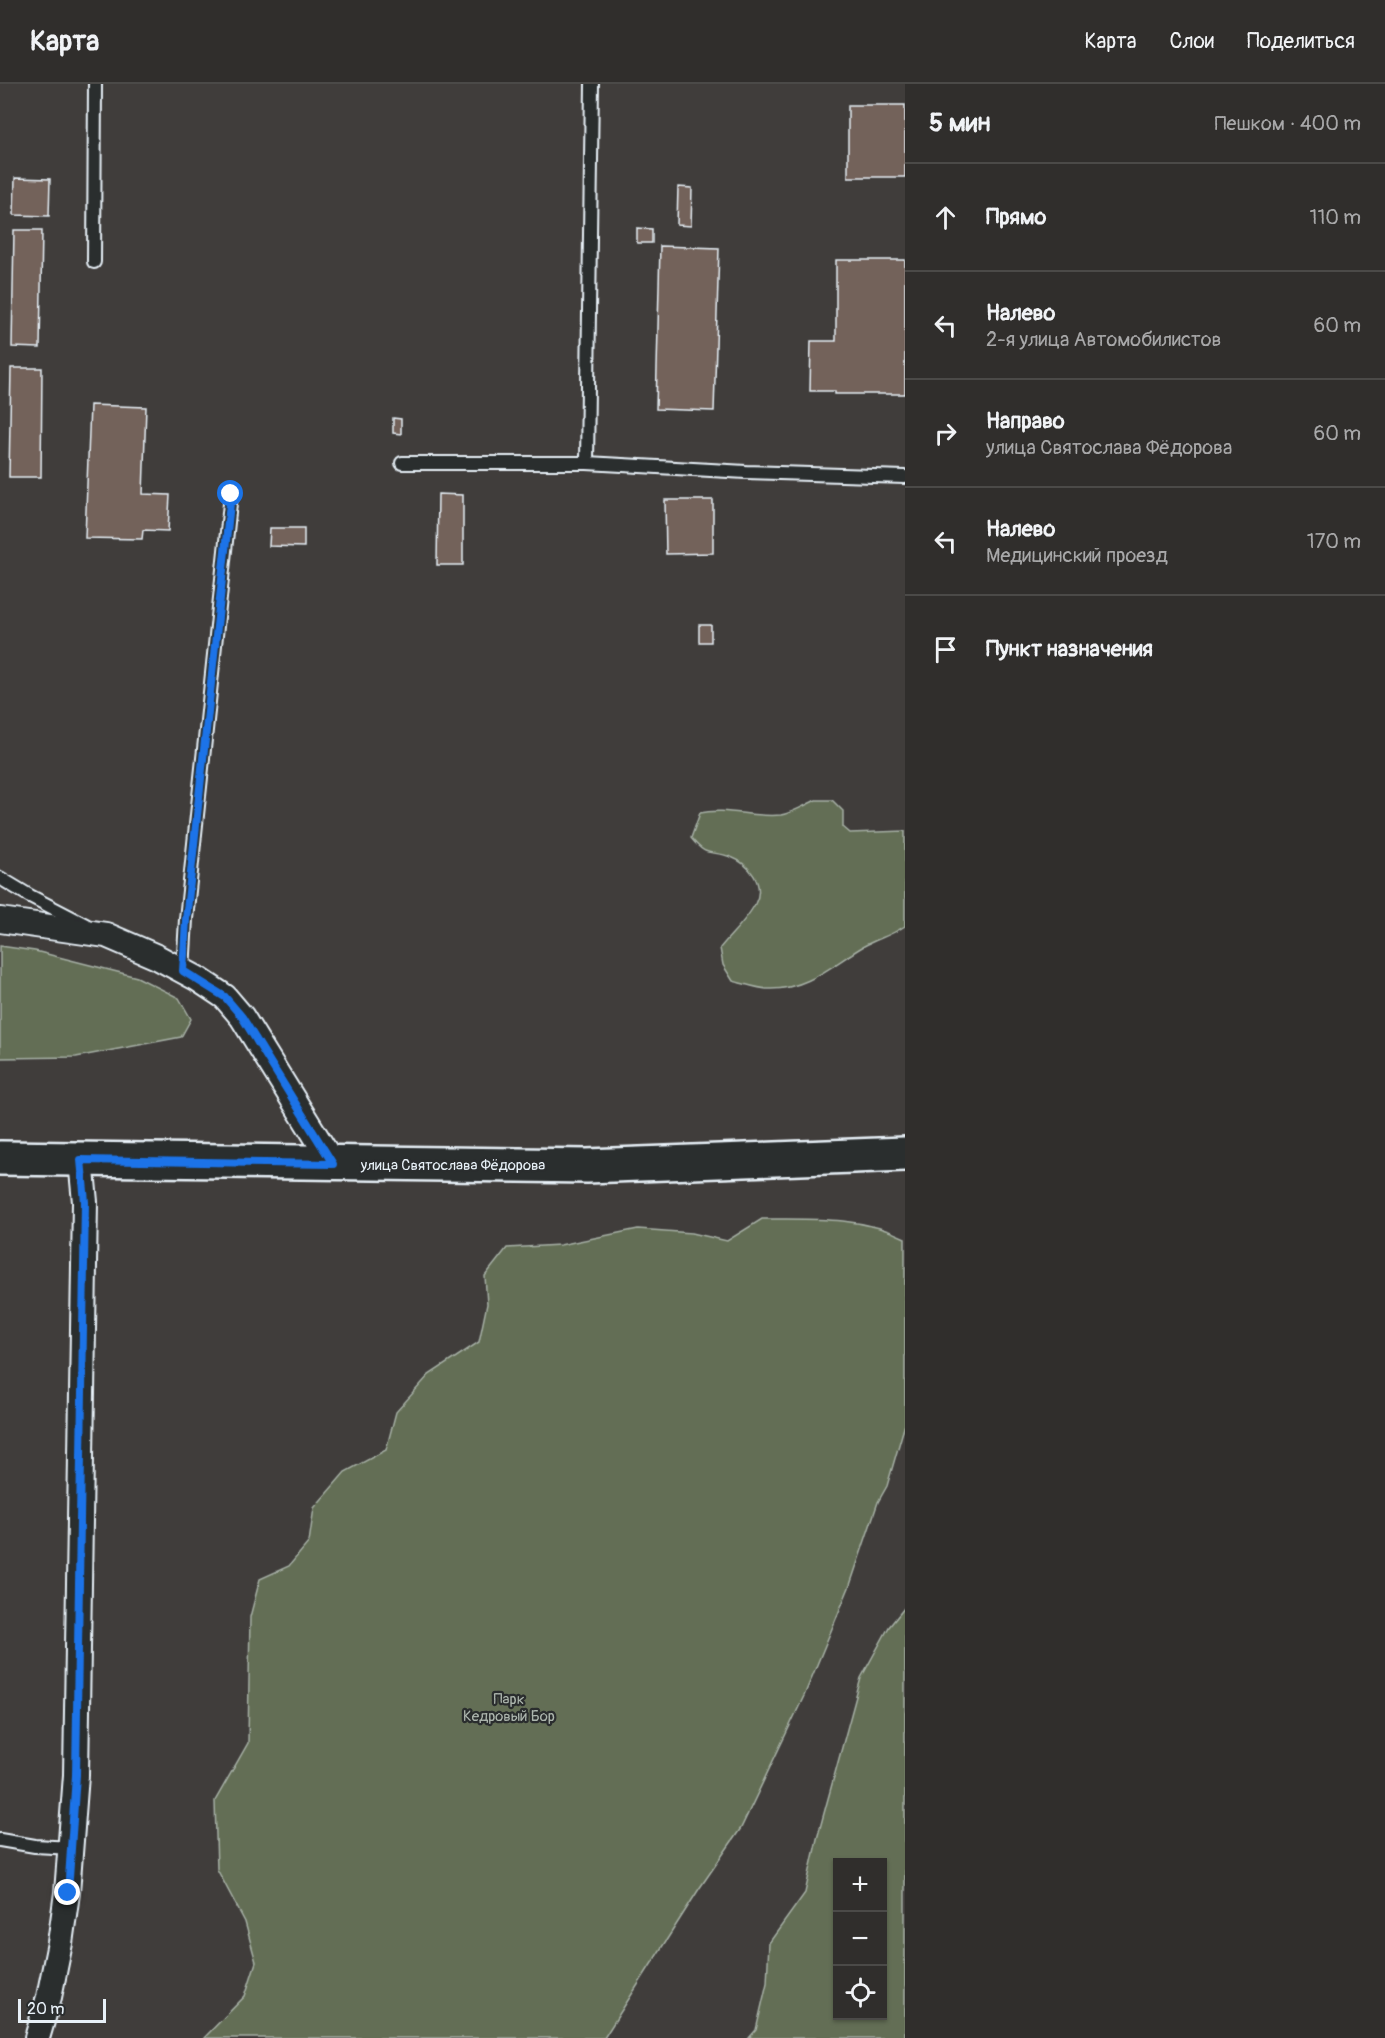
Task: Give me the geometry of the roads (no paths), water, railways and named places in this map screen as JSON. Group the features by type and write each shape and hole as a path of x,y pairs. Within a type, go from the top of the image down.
{"street":[{"path":"0,920 106,935 157,957 225,997 242,1017 333,1164"},
{"name":"улица Святослава Фёдорова","path":"0,1158 587,1166 905,1154"},
{"path":"37,2038 60,1943 72,1848 76,1775 85,1202 81,1160"}],"lane":[{"path":"94,262 95,84"},
{"path":"588,463 592,84"},
{"path":"402,463 588,463 746,472 905,477"},
{"path":"183,971 186,920 231,494"},
{"path":"0,878 106,935"},
{"path":"0,1840 35,1846 72,1848"}],"park label":[{"name":"Парк Кедровый Бор","path":"509,1708"}]}
